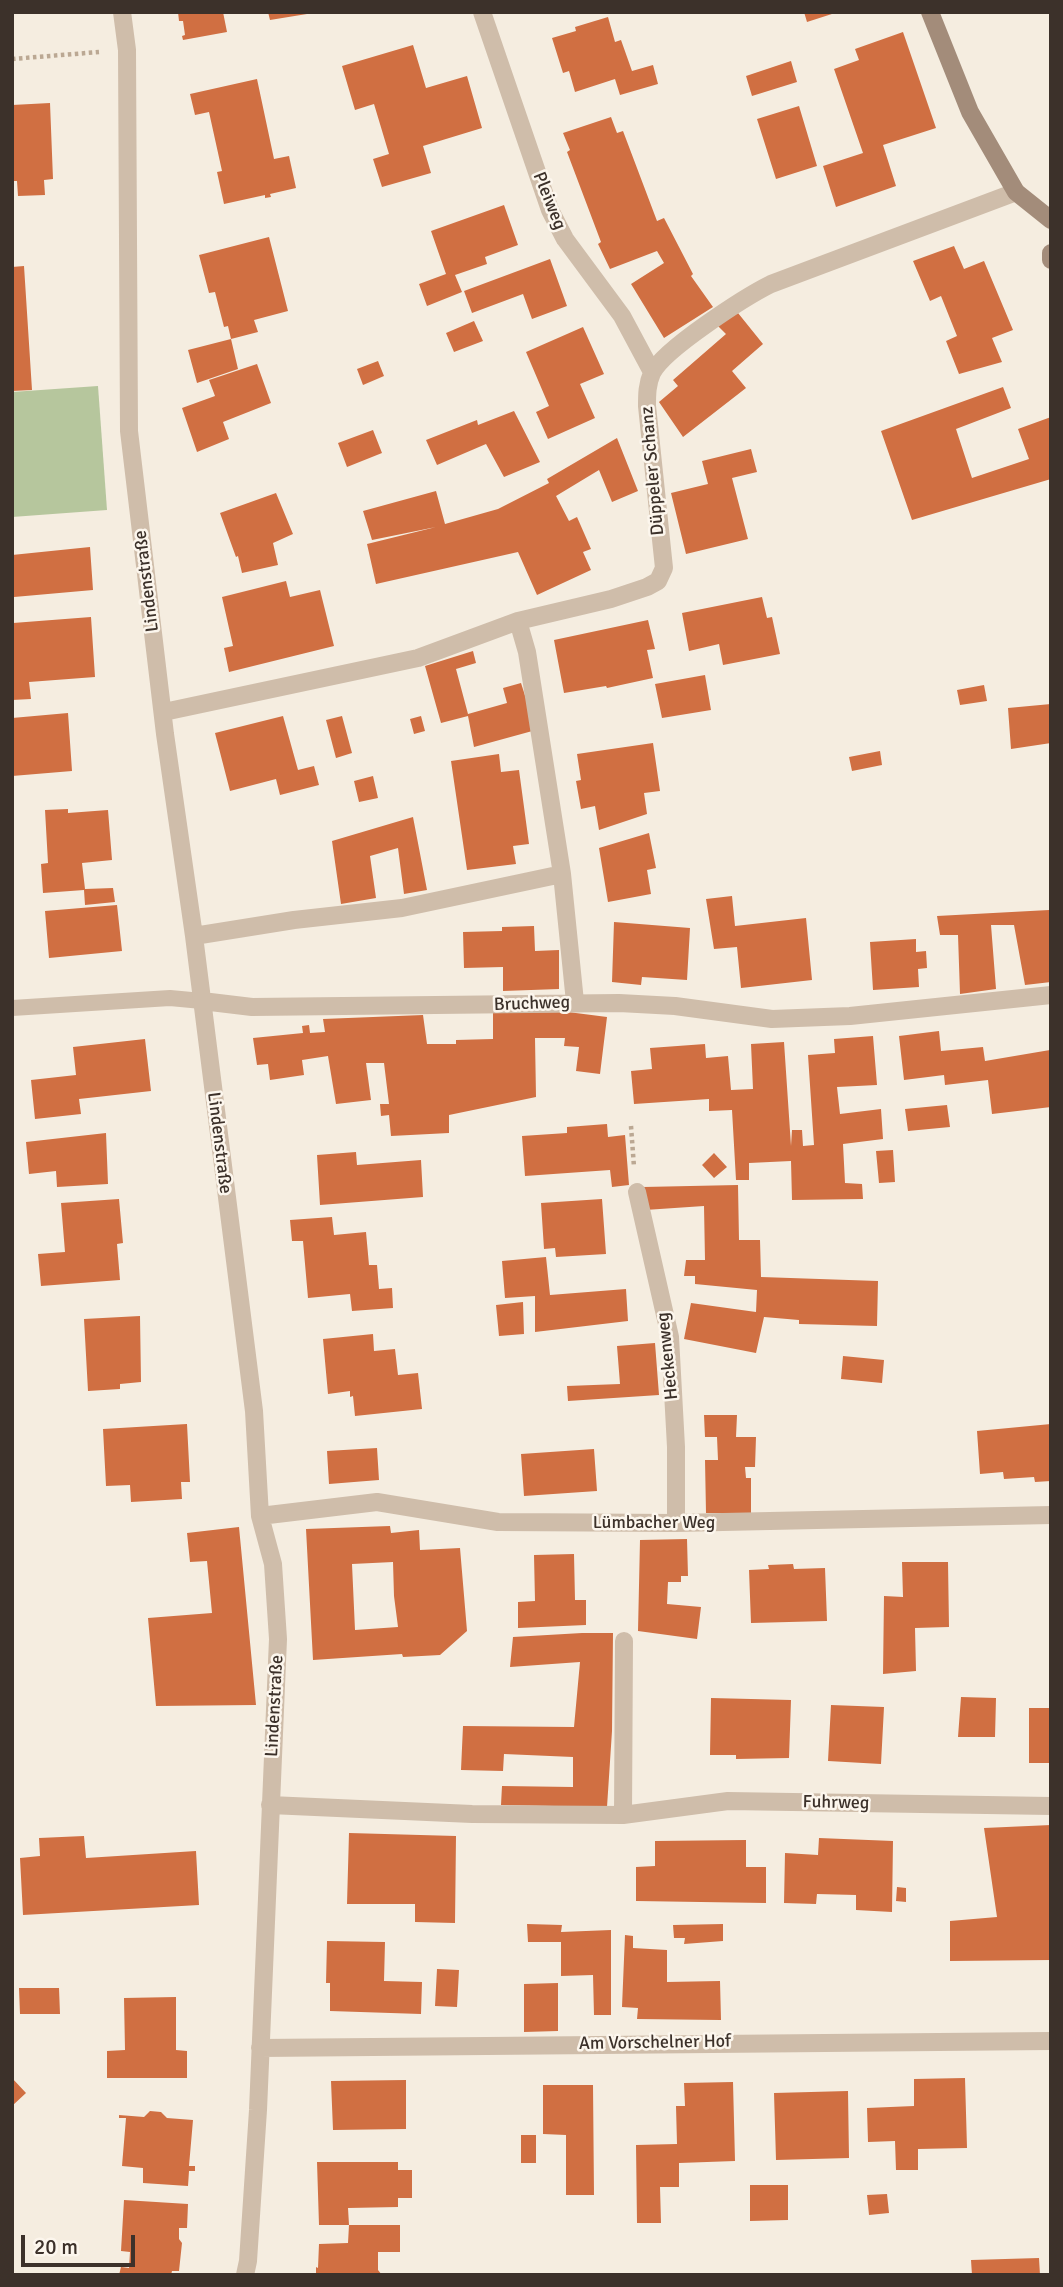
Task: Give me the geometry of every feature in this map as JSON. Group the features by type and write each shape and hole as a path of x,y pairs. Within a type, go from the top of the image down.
{"street":[{"name":"Lindenstraße","path":"122,12 127,50 129,431 165,734 194,936 254,1411 260,1516 273,1564 278,1639 260,2048 245,2275"},
{"name":"Pleiweg","path":"482,12 550,210 565,239 622,316 652,372"},
{"path":"930,12 970,112 1016,192 1051,220"},
{"path":"652,372 668,356 751,294 1016,192"},
{"path":"1051,253 1051,260"},
{"name":"Düppeler Schanz","path":"164,712 418,658 518,621 611,599 658,581 664,568 647,406 647,387 652,372"},
{"path":"518,621 527,652 562,874 575,1002"},
{"path":"194,936 294,920 402,908 562,874"},
{"name":"Bruchweg","path":"202,1001 252,1007 541,1005 575,1002 675,1006 772,1019 850,1016 1051,995"},
{"name":"Heckenweg","path":"637,1192 670,1337 676,1447 676,1523"},
{"name":"Lümbacher Weg","path":"260,1516 377,1502 498,1522 676,1523 1051,1514"},
{"path":"623,1815 624,1641"},
{"name":"Fuhrweg","path":"270,1805 472,1814 623,1815 728,1801 1051,1806"},
{"name":"Am Vorschelner Hof","path":"260,2048 1051,2041"}],"lane":[{"name":"Bruchweg","path":"12,1008 170,998 202,1001"}],"path":[{"path":"12,59 127,50"},
{"path":"631,1126 637,1192"}],"green space":[{"path":"98,386 107,510 12,517 12,392"}],"building":[{"path":"178,12 223,12 227,32 183,40 183,21 179,21"},
{"path":"268,12 307,12 307,14 270,20"},
{"path":"804,12 835,12 835,13 807,22"},
{"path":"608,17 615,42 621,40 632,71 653,65 658,84 620,95 615,79 575,92 569,71 563,73 552,38 576,31 575,27"},
{"path":"903,32 936,128 883,145 896,186 836,207 823,166 863,153 834,69 859,60 855,49"},
{"path":"413,45 426,88 467,76 482,128 423,146 431,173 382,187 373,159 389,154 374,104 355,110 342,66"},
{"path":"791,61 797,82 752,96 746,76"},
{"path":"257,79 274,159 289,156 296,188 270,194 271,197 265,198 265,195 224,204 217,172 222,171 209,112 195,115 190,94"},
{"path":"50,103 53,179 44,180 45,195 18,196 17,181 12,181 12,105"},
{"path":"799,106 817,166 776,179 757,119"},
{"path":"611,117 617,133 623,131 657,221 664,218 693,274 691,276 713,307 664,338 631,284 664,263 657,251 610,269 598,244 601,242 567,152 570,150 563,133"},
{"path":"504,205 518,245 485,257 487,264 455,275 462,292 427,306 419,284 446,274 431,231"},
{"path":"269,237 288,311 254,320 258,332 231,339 228,326 224,327 215,292 209,293 199,255"},
{"path":"954,246 964,269 984,261 1013,330 992,338 1002,362 959,374 946,341 957,336 941,296 930,301 913,261"},
{"path":"550,259 567,306 532,319 523,294 472,313 464,291"},
{"path":"24,266 32,390 12,391 12,267"},
{"path":"738,313 763,344 732,371 746,388 683,437 659,402 678,386 673,380 726,334 717,325"},
{"path":"474,321 483,341 454,352 446,333"},
{"path":"583,327 604,374 580,384 595,418 548,439 536,412 549,406 526,352"},
{"path":"231,339 238,369 197,383 188,350"},
{"path":"378,361 384,376 363,385 357,369"},
{"path":"257,364 271,403 223,422 229,439 197,452 182,408 215,396 209,380"},
{"path":"1003,387 1011,408 956,429 972,478 1029,459 1018,429 1051,417 1051,479 912,520 881,431"},
{"path":"514,411 540,462 504,477 486,444 437,465 426,440 477,420 478,425"},
{"path":"373,430 382,453 347,467 338,443"},
{"path":"617,438 638,491 612,502 599,470 556,496 569,521 577,517 591,549 583,552 591,570 537,595 518,552 376,584 367,544 436,527 372,540 363,511 436,491 445,524 498,509 549,483 547,479"},
{"path":"751,449 757,472 732,478 748,539 686,554 671,493 708,484 702,461"},
{"path":"276,493 293,534 273,543 278,565 242,573 220,513"},
{"path":"90,547 93,590 14,597 12,555"},
{"path":"286,581 290,597 320,590 334,646 229,672 224,648 233,646 222,597"},
{"path":"762,597 767,618 772,617 780,654 723,665 719,644 689,651 682,613"},
{"path":"91,617 95,677 29,682 31,699 12,700 13,623"},
{"path":"648,620 655,649 647,650 653,678 607,688 606,686 564,693 554,640"},
{"path":"473,651 476,663 456,669 468,714 507,703 503,688 521,683 536,730 474,747 468,716 441,723 425,666"},
{"path":"705,675 711,710 662,718 655,684"},
{"path":"984,685 987,701 960,705 957,690"},
{"path":"1051,704 1051,743 1011,749 1008,708"},
{"path":"68,713 72,771 12,776 12,718"},
{"path":"283,716 298,770 314,766 319,785 280,795 276,779 230,791 215,733"},
{"path":"342,716 352,753 336,758 326,720"},
{"path":"421,716 425,731 414,734 410,719"},
{"path":"653,743 660,791 644,793 647,814 599,830 595,806 581,809 576,781 581,780 577,754"},
{"path":"880,751 882,765 852,771 849,757"},
{"path":"499,754 501,772 519,770 529,844 513,846 516,864 467,870 451,761"},
{"path":"373,776 378,798 359,802 354,781"},
{"path":"68,809 68,813 108,810 112,860 82,863 85,889 113,888 115,902 85,905 84,890 43,893 41,864 48,863 45,810"},
{"path":"413,817 427,890 404,894 398,848 370,856 376,898 341,904 332,841"},
{"path":"649,833 656,868 647,870 651,894 608,902 599,848"},
{"path":"732,896 735,926 806,918 812,980 741,988 737,947 714,949 706,899"},
{"path":"117,905 122,951 49,958 45,911"},
{"path":"1049,910 1051,982 1025,985 1014,925 991,925 996,989 960,994 958,935 940,935 937,916"},
{"path":"614,922 690,928 687,980 642,977 641,985 612,982"},
{"path":"534,926 535,951 559,950 559,989 503,991 503,967 464,968 463,932 502,931 502,927"},
{"path":"916,939 916,952 926,951 927,968 918,969 919,987 873,990 870,942"},
{"path":"568,1012 607,1017 600,1074 576,1071 579,1047 564,1046 565,1038 535,1038 536,1097 449,1115 449,1133 391,1136 389,1115 381,1116 380,1104 389,1104 384,1063 366,1063 371,1100 336,1104 328,1056 302,1060 304,1075 270,1080 268,1064 257,1065 253,1038 303,1033 302,1026 309,1025 310,1033 325,1032 323,1019 423,1015 427,1044 456,1044 456,1040 493,1039 493,1013"},
{"path":"939,1031 941,1051 983,1047 985,1061 1050,1050 1051,1107 992,1114 988,1080 945,1085 944,1075 904,1080 899,1036"},
{"path":"873,1036 877,1085 837,1087 840,1114 881,1109 883,1139 843,1144 845,1183 862,1184 863,1199 792,1200 791,1161 749,1163 749,1180 736,1180 732,1110 709,1111 709,1099 634,1104 631,1071 652,1069 650,1048 705,1044 706,1058 728,1056 731,1090 753,1089 751,1044 784,1042 791,1146 792,1130 802,1130 803,1146 814,1145 808,1055 835,1053 834,1039"},
{"path":"145,1039 151,1091 79,1099 81,1114 35,1119 31,1080 76,1075 73,1047"},
{"path":"947,1105 950,1127 908,1131 905,1109"},
{"path":"607,1124 608,1137 625,1135 629,1185 612,1187 610,1170 525,1176 522,1136 567,1133 567,1127"},
{"path":"106,1133 108,1184 57,1187 56,1171 29,1174 26,1142"},
{"path":"893,1150 895,1182 879,1183 876,1151"},
{"path":"356,1152 357,1165 421,1160 423,1197 320,1205 317,1155"},
{"path":"714,1153 727,1167 714,1178 702,1165"},
{"path":"738,1185 739,1240 760,1240 761,1277 878,1281 877,1326 799,1324 799,1320 764,1317 756,1353 684,1339 691,1303 756,1312 757,1290 695,1284 695,1276 684,1276 686,1260 705,1260 704,1206 645,1210 643,1187"},
{"path":"119,1199 123,1243 117,1244 120,1280 41,1286 38,1254 65,1252 61,1203"},
{"path":"602,1199 606,1254 556,1257 555,1248 544,1249 541,1203"},
{"path":"332,1217 334,1235 366,1232 369,1265 377,1265 379,1289 392,1288 393,1308 352,1311 350,1294 308,1298 303,1241 292,1241 290,1220"},
{"path":"546,1257 550,1295 626,1289 628,1321 535,1332 535,1296 505,1298 502,1261"},
{"path":"523,1302 524,1334 499,1336 496,1305"},
{"path":"140,1316 141,1382 120,1384 120,1389 88,1391 84,1319"},
{"path":"373,1334 374,1351 395,1349 398,1375 418,1373 422,1409 355,1416 350,1391 328,1394 323,1339"},
{"path":"655,1343 659,1395 568,1401 567,1386 620,1384 617,1346"},
{"path":"843,1356 884,1360 882,1383 841,1379"},
{"path":"704,1415 737,1415 736,1437 756,1437 755,1467 745,1467 746,1478 751,1478 751,1513 706,1513 705,1460 718,1460 717,1437 705,1437"},
{"path":"187,1424 190,1482 181,1482 182,1499 131,1502 130,1485 106,1486 103,1429"},
{"path":"1051,1424 1051,1481 1035,1482 1034,1477 1004,1479 1003,1472 980,1474 977,1431"},
{"path":"377,1448 379,1480 329,1484 327,1451"},
{"path":"594,1449 597,1491 524,1496 521,1454"},
{"path":"390,1526 391,1533 419,1530 420,1550 460,1548 467,1631 440,1655 403,1657 402,1654 313,1660 306,1529","holes":["393,1562 398,1627 355,1630 352,1564"]},
{"path":"239,1527 256,1705 156,1706 148,1618 212,1613 207,1561 190,1562 187,1533"},
{"path":"687,1539 688,1576 681,1576 681,1582 668,1582 667,1604 701,1607 697,1639 638,1631 640,1540"},
{"path":"574,1554 575,1600 586,1600 586,1625 518,1628 518,1602 535,1601 534,1555"},
{"path":"902,1562 948,1562 949,1627 915,1628 916,1671 883,1674 884,1596 903,1597"},
{"path":"793,1564 794,1569 825,1568 827,1621 751,1623 749,1570 769,1569 768,1565"},
{"path":"613,1633 612,1731 607,1807 501,1805 502,1786 573,1787 573,1757 504,1754 503,1771 461,1770 463,1726 574,1727 580,1662 510,1667 513,1637"},
{"path":"961,1697 996,1698 995,1737 958,1737"},
{"path":"711,1698 791,1700 789,1758 736,1759 736,1755 710,1755"},
{"path":"831,1705 884,1707 881,1764 828,1761"},
{"path":"1029,1708 1051,1708 1051,1763 1029,1763"},
{"path":"1051,1825 1051,1960 950,1961 950,1921 997,1917 984,1828"},
{"path":"349,1833 456,1836 455,1923 415,1922 415,1904 347,1904"},
{"path":"84,1836 86,1858 196,1851 199,1905 23,1915 20,1858 40,1856 39,1838"},
{"path":"819,1838 893,1841 892,1912 856,1910 856,1895 817,1894 816,1904 784,1903 785,1853 818,1855"},
{"path":"746,1840 746,1867 766,1867 766,1903 636,1901 636,1867 655,1866 655,1841"},
{"path":"897,1887 906,1888 906,1902 896,1901"},
{"path":"527,1924 562,1925 561,1932 611,1930 611,2015 594,2015 593,1975 561,1976 561,1942 528,1942"},
{"path":"723,1924 723,1941 684,1944 685,1938 674,1938 673,1925"},
{"path":"625,1935 633,1936 633,1948 667,1950 667,1982 720,1981 721,2020 637,2019 638,2008 622,2007"},
{"path":"327,1941 385,1942 384,1981 422,1982 421,2014 330,2011 330,1983 326,1983"},
{"path":"437,1969 459,1970 457,2007 435,2006"},
{"path":"558,1983 558,2031 524,2032 524,1984"},
{"path":"19,1988 59,1988 60,2014 20,2014"},
{"path":"176,1997 176,2050 187,2051 187,2078 107,2078 107,2051 125,2050 124,1998"},
{"path":"12,2078 26,2093 12,2106"},
{"path":"965,2078 967,2148 918,2149 918,2170 896,2170 895,2141 868,2142 867,2108 914,2106 914,2079"},
{"path":"406,2080 406,2129 333,2130 331,2081"},
{"path":"733,2082 735,2161 679,2163 679,2187 660,2187 661,2223 637,2223 636,2145 677,2144 676,2106 685,2106 684,2083"},
{"path":"543,2085 593,2085 594,2195 566,2195 566,2135 543,2134"},
{"path":"848,2091 849,2158 776,2160 774,2093"},
{"path":"150,2111 161,2112 167,2118 193,2120 189,2166 195,2166 195,2171 189,2171 188,2186 143,2183 143,2168 122,2166 126,2118 119,2118 119,2115 144,2117"},
{"path":"521,2135 536,2135 536,2163 521,2163"},
{"path":"317,2162 398,2162 398,2170 412,2170 412,2198 398,2198 398,2207 348,2208 349,2225 319,2225"},
{"path":"750,2185 788,2185 788,2220 750,2221"},
{"path":"887,2194 889,2213 869,2215 867,2195"},
{"path":"124,2200 188,2204 187,2228 179,2228 179,2239 182,2243 179,2271 172,2271 171,2275 119,2275 121,2267 129,2268 130,2252 121,2251"},
{"path":"349,2225 400,2225 400,2252 378,2252 378,2270 382,2275 316,2275 319,2244 348,2243"},
{"path":"1039,2258 1040,2275 972,2275 971,2260"}]}
